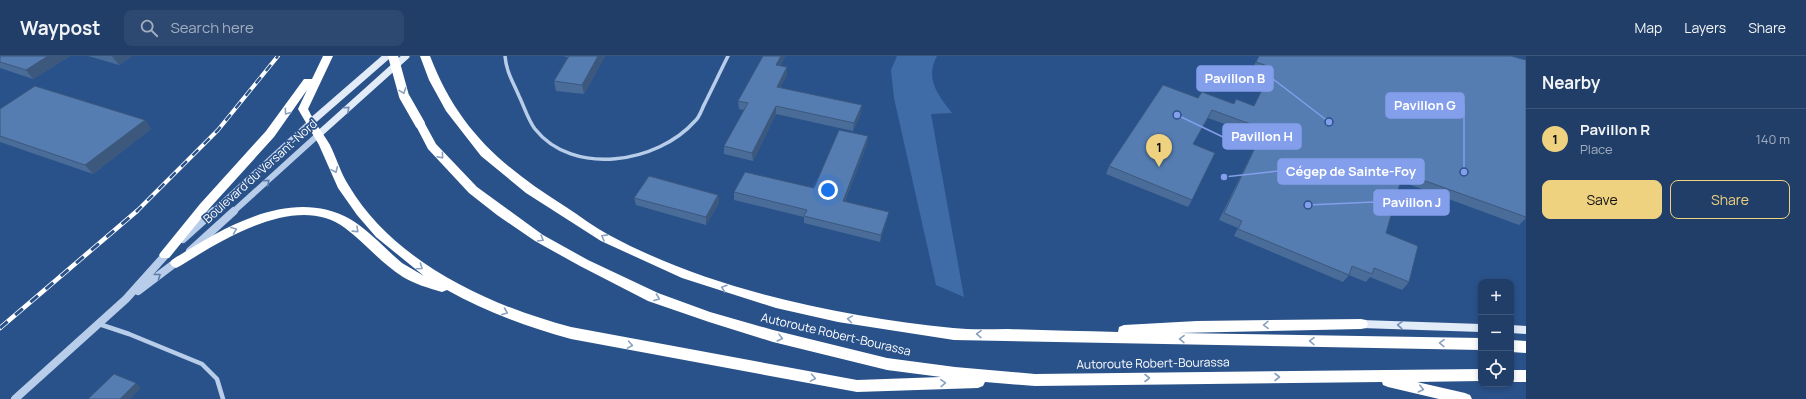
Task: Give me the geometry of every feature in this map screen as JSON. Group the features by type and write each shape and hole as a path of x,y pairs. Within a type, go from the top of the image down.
{"highway":[{"path":"165,256 204,207 278,124 324,56"},
{"path":"328,56 304,104 304,113 318,135 344,188 361,212 380,234 424,270 469,296"},
{"name":"Autoroute Robert-Bourassa","path":"392,56 404,96 432,146 473,190 501,212 539,238 584,263 654,297 710,318 766,334 887,364 955,373 1035,380 1478,375"},
{"name":"Autoroute Robert-Bourassa","path":"425,56 434,80 450,109 485,153 530,190 605,238 686,275 776,303 838,317 954,334 1478,344"},
{"path":"176,263 216,238 261,220 290,212 321,212 346,221 378,250 416,278 469,296 514,315 571,334 857,386 1035,380"},
{"path":"1068,337 1197,326 1361,324"},
{"path":"1514,346 1526,347"},
{"path":"1514,376 1526,376"},
{"path":"1370,377 1465,399"}],"main road":[{"name":"Boulevard du Versant-Nord","path":"310,123 387,56"},
{"name":"Boulevard du Versant-Nord","path":"318,135 406,56"},
{"path":"1361,324 1478,328"},
{"path":"1514,329 1526,330"}],"street":[{"path":"505,56 506,68 534,128 544,138 562,151 588,158 617,159 646,154 672,140 696,122 728,56"},
{"name":"Boulevard du Versant-Nord","path":"126,299 165,256 310,123"},
{"name":"Boulevard du Versant-Nord","path":"15,399 126,299 176,263 318,135"},
{"path":"98,324 129,334 202,364 209,370 219,383 222,390 223,399"}],"shaded area":[{"path":"897,56 937,56 933,64 933,80 938,94 952,113 931,114 964,297 936,285 894,98 891,70"}],"building":[{"path":"0,56 48,56 26,70 0,62"},
{"path":"569,56 598,56 582,85 554,81"},
{"path":"763,56 781,56 776,65 787,67 777,87 862,105 854,123 776,106 752,153 724,146 748,103 738,101"},
{"path":"1259,56 1511,56 1526,60 1526,217 1403,173 1386,233 1418,246 1409,282 1374,268 1372,274 1352,266 1349,275 1238,229 1242,221 1224,213 1264,129 1212,110 1193,144 1215,153 1192,200 1109,166 1163,85 1198,98 1202,92 1234,104 1236,99 1254,106 1273,68 1256,62"},
{"path":"35,86 145,120 85,165 0,136 0,109"},
{"path":"839,130 868,136 843,201 889,212 881,235 804,216 807,210 734,192 745,172 814,188"},
{"path":"649,176 718,195 706,217 634,198"},
{"path":"114,374 136,383 120,399 88,399"}],"railway":[{"path":"137,211 218,130 278,56"},
{"path":"0,328 137,211"}],"place":[{"name":"Pavillon H","path":"1177,115"},
{"name":"Pavillon B","path":"1329,122"},
{"name":"Pavillon R","path":"1159,167"},
{"name":"Pavillon G","path":"1464,172"},
{"name":"Cégep de Sainte-Foy","path":"1224,177"},
{"name":"Pavillon J","path":"1308,205"}]}
